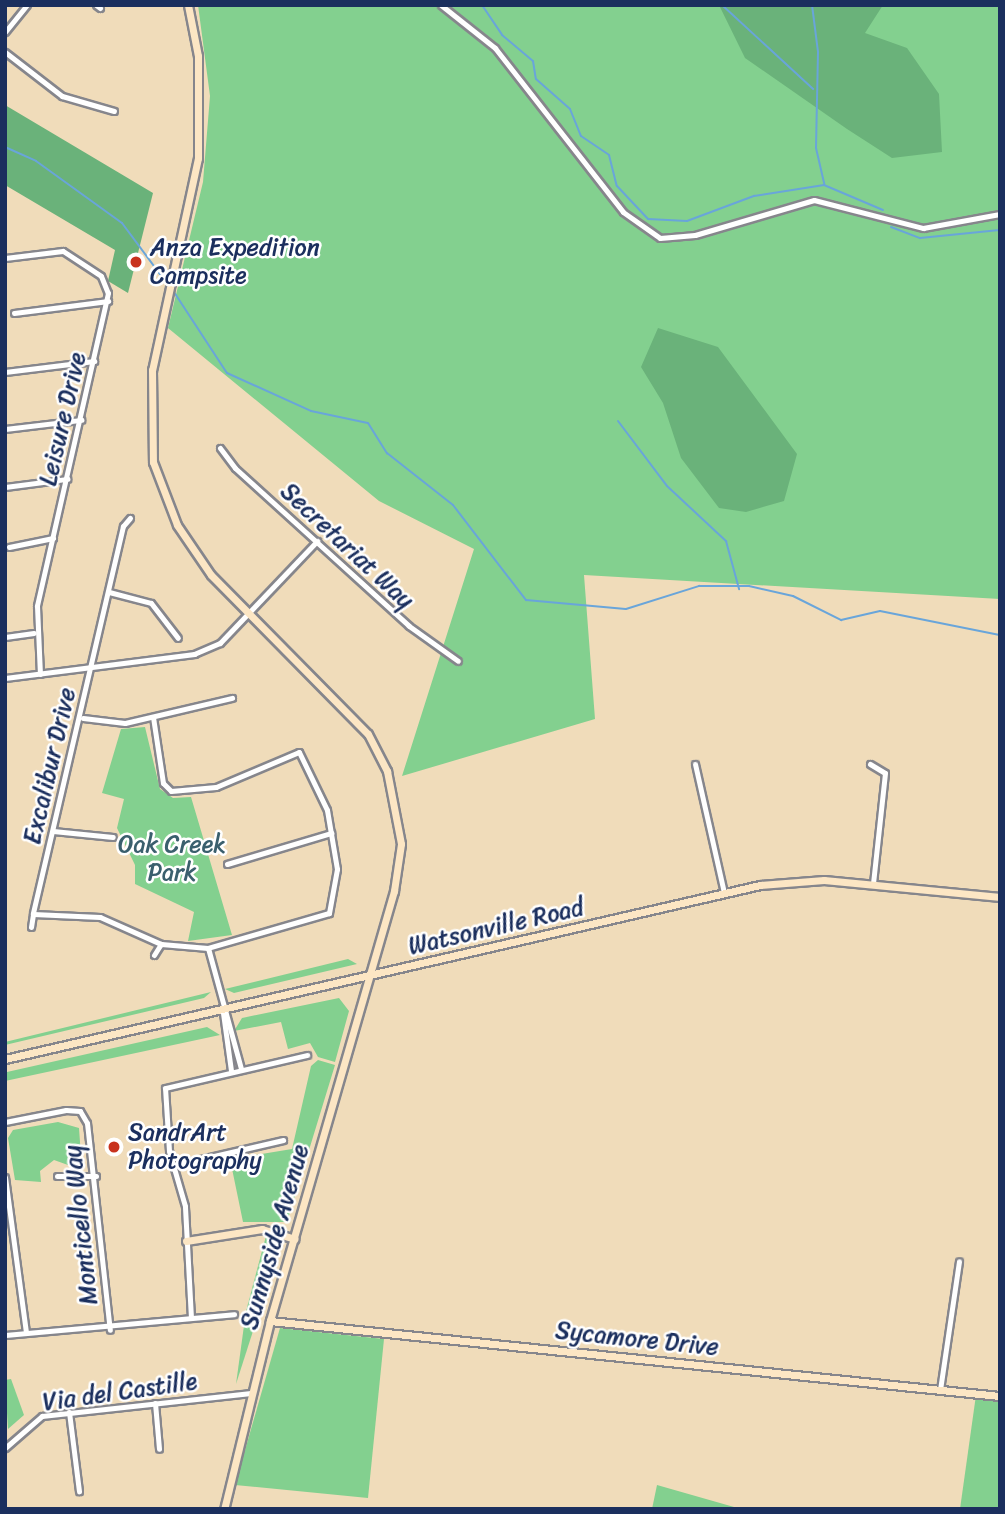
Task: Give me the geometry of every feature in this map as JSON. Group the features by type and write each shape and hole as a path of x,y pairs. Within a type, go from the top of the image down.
{"main road":[{"name":"Sunnyside Avenue","path":"188,5 198,55 198,158 148,397 153,462 190,548 336,697 368,734 387,771 398,812 400,867 270,1321 224,1509"},
{"name":"Watsonville Road","path":"5,1059 368,978 724,893 796,880 873,884 1000,897"},
{"path":"186,1241 262,1229 294,1239"},
{"name":"Sycamore Drive","path":"270,1321 1000,1396"}],"street":[{"path":"5,32 27,5"},
{"path":"441,5 495,48 623,212 660,238 686,237 814,201 923,228 1000,214"},
{"path":"5,52 62,96 114,111"},
{"path":"5,257 71,254 101,276 108,301 14,313"},
{"name":"Leisure Drive","path":"40,674 33,634 108,301"},
{"path":"5,372 94,360"},
{"path":"5,429 81,420"},
{"name":"Secretariat Way","path":"220,448 409,626 458,661"},
{"path":"5,487 67,479"},
{"name":"Excalibur Drive","path":"31,926 83,718 90,667 130,517"},
{"path":"9,547 53,538"},
{"path":"5,678 194,654 220,643 317,541"},
{"path":"109,592 152,603 178,638"},
{"path":"5,636 33,634"},
{"path":"83,718 103,724 153,717 232,698"},
{"path":"33,914 121,922 162,944 208,948 329,913 337,869 331,834 309,762 299,752 216,787 171,791 162,778 153,717"},
{"path":"695,764 724,893"},
{"path":"870,764 885,773 873,884"},
{"path":"53,831 113,837"},
{"path":"228,864 331,834"},
{"path":"154,955 162,944"},
{"path":"208,948 241,1069"},
{"path":"223,1010 231,1071"},
{"path":"191,1318 186,1241 165,1088 307,1055"},
{"name":"Monticello Way","path":"5,1122 80,1111 96,1176 110,1329"},
{"path":"175,1165 284,1140"},
{"path":"57,1176 96,1176"},
{"path":"5,1177 26,1332"},
{"path":"940,1390 959,1261"},
{"path":"5,1335 110,1329 234,1314"},
{"name":"Via del Castille","path":"5,1448 25,1425 69,1412 251,1393"},
{"path":"155,1403 159,1449"},
{"path":"69,1412 79,1491"}],"green space":[{"path":"198,5 1000,5 1000,599 584,575 595,719 402,776 474,549 379,501 168,328 203,182 210,96"},
{"path":"719,5 883,5 865,33 907,48 939,94 942,152 892,158 847,129 745,58"},
{"path":"5,105 153,193 128,293 108,281 115,250 5,185"},
{"path":"658,328 718,347 797,454 784,501 746,512 719,508 681,458 663,403 641,367"},
{"name":"Oak Creek Park","path":"145,727 160,789 173,798 191,797 232,935 188,941 194,912 135,884 135,865 117,828 124,799 102,793 121,729"},
{"path":"348,959 357,964 234,993 225,989"},
{"path":"211,992 204,998 5,1045 5,1042"},
{"path":"339,998 349,1011 335,1062 318,1057 310,1043 288,1049 281,1022 234,1031 242,1018"},
{"path":"207,1027 220,1035 5,1081 7,1072"},
{"path":"318,1060 335,1065 287,1222 243,1222 230,1159 292,1149 311,1066"},
{"path":"58,1122 79,1128 82,1170 54,1160 40,1171 41,1182 15,1180 8,1138 13,1130"},
{"path":"266,1236 279,1250 236,1384 246,1311"},
{"path":"280,1328 384,1339 368,1498 235,1485"},
{"path":"11,1379 24,1415 8,1429 5,1380"},
{"path":"976,1395 1000,1396 1000,1509 960,1509"},
{"path":"657,1485 741,1509 652,1509"}],"waterway":[{"path":"482,5 502,35 533,61 536,79 570,109 581,136 609,155 617,186 648,219 687,221 754,196 824,185 883,210"},
{"path":"722,5 813,89"},
{"path":"812,5 818,52 816,148 824,184"},
{"path":"5,147 36,161 122,223 168,285"},
{"path":"891,227 920,238 1000,230"},
{"path":"172,289 227,373 311,411 368,423 387,453 453,505 526,600 626,609 699,586 749,586 793,596 841,620 880,611 1000,635"},
{"path":"618,421 667,486 726,541 739,589"}],"place":[{"name":"Anza Expedition Campsite","path":"136,262"},
{"name":"SandrArt Photography","path":"114,1147"}]}
